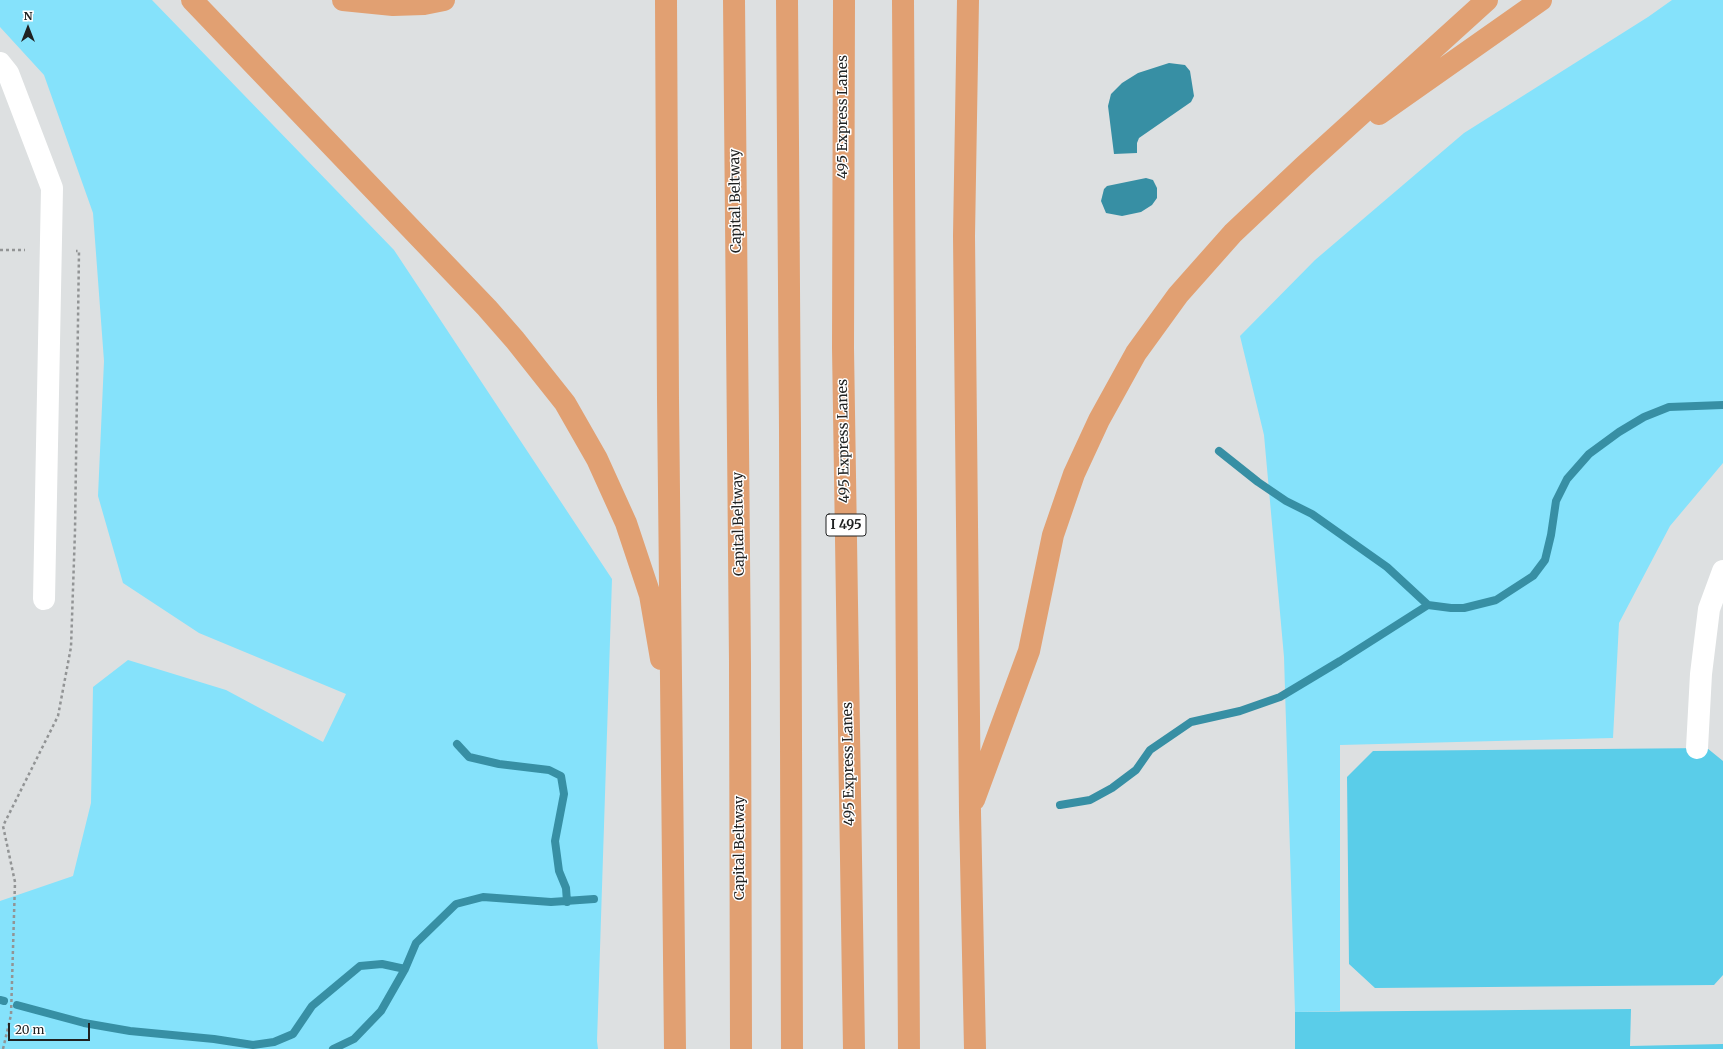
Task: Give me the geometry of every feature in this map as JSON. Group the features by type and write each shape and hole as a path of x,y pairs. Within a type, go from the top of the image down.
{"highway":[{"path":"192,0 487,308 565,403 597,459 626,523 650,595 672,725"},
{"path":"343,0 393,5 424,4 444,0"},
{"path":"666,0 668,399 675,1049"},
{"name":"Capital Beltway","path":"734,0 740,655 741,1049"},
{"path":"787,0 792,1049"},
{"name":"495 Express Lanes","path":"844,0 843,348 854,1049"},
{"path":"904,0 909,1049"},
{"path":"968,0 964,244 970,812 975,1049"},
{"path":"970,812 1029,651 1053,535 1074,474 1099,420 1136,353 1178,295 1233,234 1304,166 1487,0"},
{"path":"1304,166 1541,0"}],"lane":[{"path":"0,63 8,73 52,188 44,599"},
{"path":"1697,748 1701,674 1709,609 1723,571"}],"shaded area":[{"path":"0,0 152,0 394,250 612,579 597,1041 598,1049 0,1049 0,901 73,876 91,803 93,687 128,660 226,690 323,742 346,694 199,633 123,583 98,496 104,361 93,213 44,75 0,27"},
{"path":"1672,0 1723,0 1723,463 1670,526 1619,623 1613,738 1340,745 1340,1011 1295,1012 1284,657 1264,435 1240,336 1315,260 1464,133 1648,17"},
{"path":"1169,63 1185,65 1190,71 1194,96 1191,102 1139,138 1137,143 1137,153 1114,154 1108,106 1111,94 1122,83 1138,73"},
{"path":"1146,178 1153,180 1157,188 1157,198 1152,205 1141,212 1122,216 1106,213 1101,201 1104,189 1107,186"}],"building":[{"path":"1707,748 1723,761 1723,975 1714,985 1375,988 1349,964 1347,777 1373,751"},
{"path":"1631,1009 1630,1046 1723,1044 1723,1049 1295,1049 1295,1012"}],"waterway":[{"path":"1219,451 1258,482 1286,501 1312,514 1387,567 1428,605 1464,608 1496,600 1533,576 1545,560 1551,535 1556,501 1567,479 1589,454 1619,432 1644,417 1669,407 1723,405"},
{"path":"1060,805 1090,800 1112,788 1136,770 1150,750 1191,722 1240,711 1280,697 1428,605"},
{"path":"457,744 469,757 499,764 549,770 561,776 564,794 555,841 559,871 566,888 567,902"},
{"path":"333,1049 354,1039 381,1011 405,969 416,943 456,904 483,897 551,902 594,899"},
{"path":"17,1005 84,1023 130,1031 214,1039 253,1045 274,1042 293,1034 312,1006 360,966 382,964 405,969"},
{"path":"0,1000 4,1001"}]}
